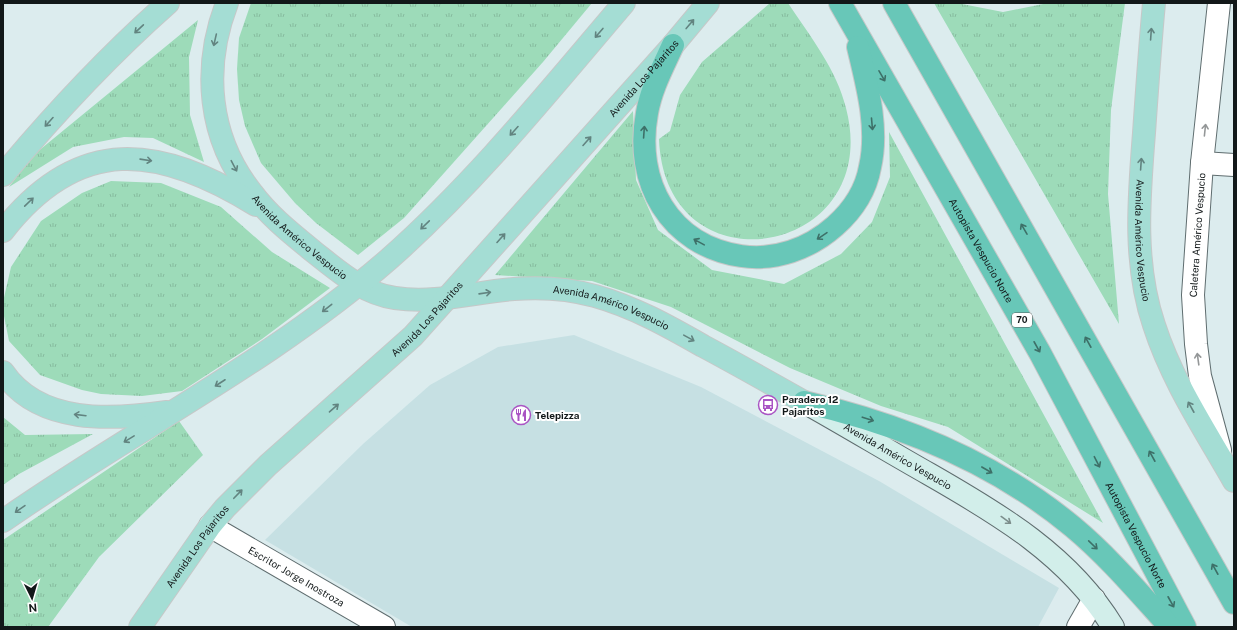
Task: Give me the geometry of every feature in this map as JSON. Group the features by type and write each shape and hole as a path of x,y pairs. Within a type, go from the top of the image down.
{"highway":[{"path":"894,3 1234,603"},
{"path":"673,45 650,98 644,127 645,160 648,177 655,194 664,211 676,225 691,238 708,247 728,254 748,257 781,255 814,242 830,231 853,207 866,181 873,152 870,106 862,62 845,10"},
{"name":"Autopista Vespucio Norte","path":"845,10 1040,353 1185,627"},
{"path":"804,402 858,415 914,434 971,461 999,477 1073,527 1094,546 1170,627"}],"main road":[{"path":"3,175 96,71 168,3"},
{"name":"Avenida Américo Vespucio","path":"227,3 212,53 212,96 216,118 222,138 236,170 251,193 269,213 296,238 358,284 381,295 395,298 447,299 513,289 565,290 594,295 621,304 654,318 804,402 999,515 1039,544 1064,566 1094,600 1113,627"},
{"path":"3,522 98,457 263,355 358,284 388,259 460,190 526,118 624,3"},
{"name":"Avenida Los Pajaritos","path":"140,627 210,526 225,508 252,481 398,351 447,299 673,45 708,3"},
{"name":"Avenida Américo Vespucio","path":"1154,3 1139,188 1139,238 1143,286 1154,325 1178,384 1229,473"},
{"path":"3,231 18,212 35,195 53,181 87,164 118,158 143,159 175,167 208,179 239,194 269,213"},
{"path":"3,372 17,388 32,399 60,412 95,417 119,417 174,411"}],"street":[{"name":"Caletera Américo Vespucio","path":"1219,3 1196,233 1193,314 1200,376 1229,473"},
{"path":"1202,163 1234,165"},
{"name":"Escritor Jorge Inostroza","path":"210,526 384,627"},
{"path":"1078,627 1094,600"}],"shaded area":[{"path":"574,335 701,387 879,481 1059,588 1038,627 412,627 265,540 363,444 430,385 498,347"}],"green space":[{"path":"251,3 592,3 543,62 404,218 358,255 316,223 295,203 261,163 245,126 239,100 237,69 239,38"},
{"path":"770,3 788,3 814,41 836,80 846,108 849,159 834,198 806,224 769,238 731,237 696,221 670,189 659,139 670,131 680,95 702,62"},
{"path":"934,3 957,3 1003,12 1048,3 1125,3 1111,110 1108,194 1119,324"},
{"path":"198,20 189,57 190,115 204,162 153,138 124,137 73,147 9,187 31,157"},
{"path":"633,111 636,180 658,230 712,270 784,284 841,254 872,222 890,177 889,132 1103,523 948,427 881,406 790,368 671,307 592,281 495,275"},
{"path":"111,181 161,183 221,207 272,252 330,288 262,339 182,391 142,396 101,394 82,390 40,375 9,341 3,311 3,302 11,267 41,221 82,193"},
{"path":"3,417 25,435 93,434 19,474 3,485"},
{"path":"179,421 203,455 99,557 48,627 3,627 3,540"}],"place":[{"name":"Paradero 12 Pajaritos","path":"768,405"},
{"name":"Telepizza","path":"521,415"}]}
